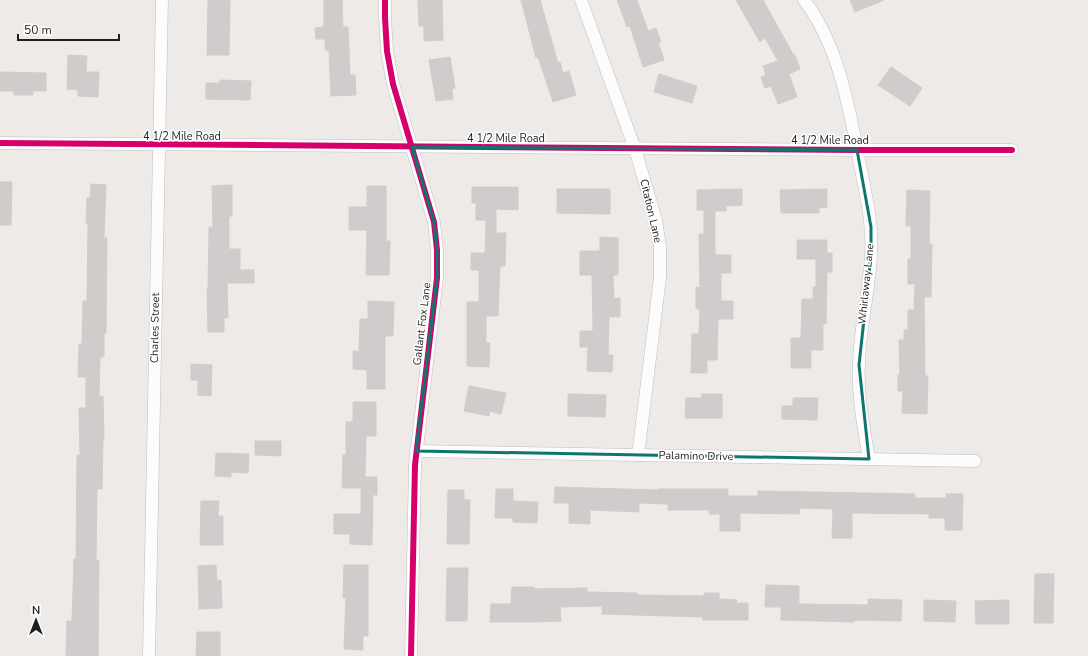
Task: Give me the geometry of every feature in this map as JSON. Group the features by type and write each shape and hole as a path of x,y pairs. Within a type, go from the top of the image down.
{"street":[{"name":"Charles Street","path":"149,656 162,0"},
{"name":"Gallant Fox Lane","path":"385,0 388,57 393,84 434,222 437,250 437,278 415,465 411,656"},
{"name":"Citation Lane","path":"581,0 635,149 656,220 660,247 660,278 638,455"},
{"name":"Whirlaway Lane","path":"804,0 824,33 837,64 847,97 871,227 871,255 859,365 860,394 869,460"},
{"name":"4 1/2 Mile Road","path":"0,144 635,149 1012,150"},
{"name":"Palamino Drive","path":"416,451 975,462"}],"highlighted area":[{"path":"412,147 857,150 871,227 871,255 859,365 869,459 416,451 437,278 437,250 434,222"}],"building":[{"path":"208,0 230,0 229,55 207,55"},
{"path":"324,0 342,0 343,27 348,27 350,75 355,75 356,95 331,96 329,50 325,50 325,39 316,39 315,28 324,27"},
{"path":"418,0 442,0 443,40 424,41 424,26 419,26"},
{"path":"521,0 540,0 558,63 560,62 563,73 569,71 576,95 553,102 538,57 536,58"},
{"path":"617,0 637,0 648,31 656,28 661,42 658,42 664,60 643,67 630,26 627,27"},
{"path":"736,0 763,0 794,56 795,55 800,69 789,74 797,97 778,104 771,86 765,88 761,77 766,75 763,66 778,61 765,38 760,42"},
{"path":"850,0 884,0 855,12"},
{"path":"68,55 87,56 86,72 99,72 98,97 78,96 78,90 67,89"},
{"path":"450,57 455,88 452,89 453,99 436,101 429,60"},
{"path":"891,67 922,88 910,106 878,85"},
{"path":"0,72 46,73 46,91 33,91 33,95 14,95 14,91 0,91"},
{"path":"659,74 697,86 692,103 654,92"},
{"path":"220,80 251,81 250,100 206,99 206,83 220,83"},
{"path":"0,182 12,182 11,225 0,225"},
{"path":"91,184 106,185 104,238 107,238 106,333 104,333 104,357 100,357 99,396 103,396 104,439 102,489 97,489 96,560 99,560 98,656 66,656 67,621 72,621 74,559 76,559 77,455 80,455 79,408 86,408 86,377 78,377 79,344 82,344 83,301 87,301 88,224 86,224 87,198 90,198"},
{"path":"232,185 232,216 229,216 229,249 240,249 240,270 254,270 254,283 227,283 228,318 224,318 224,332 208,332 207,289 209,227 213,227 212,186"},
{"path":"367,186 386,186 386,241 390,241 389,275 366,275 367,230 349,230 349,207 367,207"},
{"path":"472,187 518,187 518,210 496,209 496,233 506,233 505,266 500,266 498,316 486,316 486,343 490,343 489,367 467,366 467,302 479,302 479,270 471,270 471,253 485,253 486,220 476,220 476,203 472,203"},
{"path":"557,189 610,189 610,214 557,213"},
{"path":"742,189 742,205 726,206 726,211 715,211 715,255 731,255 731,273 721,273 721,301 733,301 733,319 718,319 717,360 707,360 707,373 691,373 692,334 699,334 700,309 696,309 696,287 700,288 699,234 704,234 704,210 697,210 697,190"},
{"path":"827,189 827,207 819,208 819,213 781,213 780,190"},
{"path":"907,190 930,191 929,244 932,244 931,297 924,297 925,376 928,376 927,414 902,413 903,391 898,391 898,375 900,375 899,340 904,340 904,330 908,330 908,310 914,310 915,284 908,284 908,259 911,259 911,226 906,226"},
{"path":"600,237 618,238 618,275 613,275 614,299 620,298 620,317 609,317 608,355 613,355 612,372 587,371 588,347 580,347 580,331 593,331 592,275 580,275 580,251 600,251"},
{"path":"797,240 827,240 827,253 832,253 832,272 827,272 826,324 823,324 823,350 811,350 811,368 791,368 791,338 801,338 802,299 813,299 813,287 816,287 816,259 797,259"},
{"path":"368,301 394,302 393,336 385,336 385,389 367,389 367,370 353,369 353,351 359,352 360,319 368,319"},
{"path":"191,364 212,365 211,396 198,395 198,380 191,380"},
{"path":"469,386 506,393 501,414 490,411 489,416 464,411"},
{"path":"568,394 606,395 605,417 568,416"},
{"path":"702,394 722,394 722,418 685,418 686,398 702,398"},
{"path":"793,398 818,398 817,420 782,419 782,406 793,406"},
{"path":"353,402 376,402 376,436 366,436 365,477 377,477 377,495 373,495 372,545 350,544 350,534 334,534 334,514 361,514 361,488 342,488 343,455 346,455 346,422 353,422"},
{"path":"255,441 281,441 281,456 255,455"},
{"path":"216,453 249,454 248,473 231,472 231,477 215,476"},
{"path":"555,487 658,490 728,489 728,496 758,496 758,491 915,494 915,498 946,498 946,494 963,494 962,530 945,530 945,518 929,518 929,514 852,513 852,538 832,538 833,509 800,508 799,514 740,513 740,531 720,531 720,514 709,514 709,510 668,510 668,504 639,503 639,512 590,510 590,524 569,523 569,503 554,503"},
{"path":"496,489 513,489 513,501 538,502 537,523 513,522 513,518 495,518"},
{"path":"448,490 464,490 464,500 470,500 469,544 447,544"},
{"path":"201,501 219,501 218,516 223,516 223,545 200,545"},
{"path":"216,565 217,581 221,580 222,608 199,609 198,566"},
{"path":"344,565 368,565 368,636 363,636 363,650 344,649 346,598 343,598"},
{"path":"447,568 468,568 467,621 446,621"},
{"path":"1035,574 1054,574 1053,623 1034,623"},
{"path":"766,585 799,586 799,604 868,605 868,599 902,600 901,621 855,620 854,622 781,620 781,607 765,607"},
{"path":"512,587 534,587 534,589 587,588 587,592 637,593 637,595 704,596 704,593 719,593 719,599 737,600 736,603 748,603 748,620 703,620 703,617 602,614 602,606 560,607 561,621 490,622 491,604 511,604"},
{"path":"924,600 956,601 955,622 924,621"},
{"path":"1009,600 1009,624 976,624 975,601"},
{"path":"197,632 220,632 220,656 196,656"}],"cycle path":[{"path":"385,0 387,51 393,84 434,222 437,250 437,278 415,465 411,656"},
{"path":"0,143 1012,150"}]}
